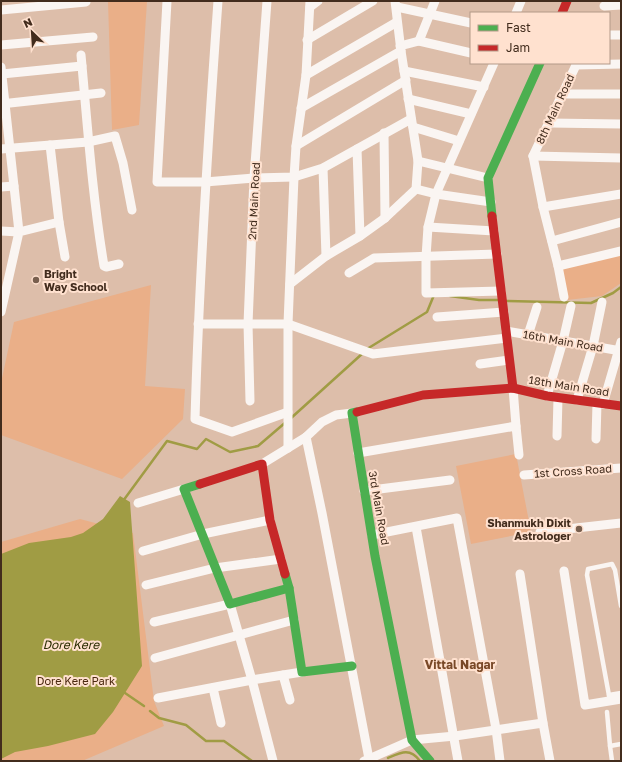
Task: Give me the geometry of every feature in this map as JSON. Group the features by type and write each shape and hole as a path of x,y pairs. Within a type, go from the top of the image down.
{"street":[{"path":"167,1 157,182 205,182 254,178 294,177 323,168 357,150 384,133 412,123 460,141"},
{"path":"218,1 205,182 195,419 232,432 288,418"},
{"name":"2nd Main Road","path":"250,401 248,324 254,178 267,1"},
{"path":"288,448 288,324 296,146 306,75 310,4 318,1"},
{"path":"307,40 373,1"},
{"path":"419,41 435,1"},
{"path":"562,12 567,1"},
{"path":"1,10 86,2"},
{"path":"516,12 519,2"},
{"path":"290,284 326,256 360,236 385,218 416,189 418,161 400,48 396,4 470,23"},
{"path":"604,7 621,5"},
{"path":"306,75 397,22"},
{"path":"610,35 621,35"},
{"path":"1,45 93,37"},
{"path":"301,108 400,48 419,41 470,53"},
{"path":"81,56 88,142 104,266 106,267 119,264"},
{"path":"494,64 436,194 428,227 426,293 503,302"},
{"path":"519,455 513,388 488,178 540,64"},
{"path":"576,64 621,64"},
{"name":"8th Main Road","path":"533,156 576,64"},
{"path":"1,312 18,232 11,149 3,104 1,70 82,66"},
{"path":"404,71 484,87"},
{"path":"296,146 406,80"},
{"path":"3,104 100,93"},
{"path":"562,94 621,94"},
{"path":"408,99 472,114"},
{"path":"549,122 621,124"},
{"path":"384,133 385,218"},
{"path":"1,149 88,142 114,136 123,163 132,210"},
{"path":"50,145 59,222 65,257"},
{"path":"357,150 360,236"},
{"path":"564,297 533,156 621,158"},
{"path":"418,161 488,178"},
{"path":"323,168 326,256"},
{"path":"1,188 14,186"},
{"path":"416,189 436,194 491,202"},
{"path":"543,207 621,194"},
{"path":"1,231 18,232 59,222"},
{"path":"552,241 621,222"},
{"path":"428,227 494,231"},
{"path":"558,266 621,251"},
{"path":"349,273 374,258 497,254"},
{"path":"437,317 503,302"},
{"path":"577,400 593,346 602,302"},
{"path":"547,396 563,341 571,306"},
{"path":"528,334 538,307"},
{"path":"198,324 288,324"},
{"name":"16th Main Road","path":"288,324 368,353 506,334 528,334 593,346 620,348"},
{"path":"596,439 600,403 620,348"},
{"path":"480,364 509,360"},
{"path":"138,503 262,464 306,437 322,422 336,415 352,414 423,395 513,388"},
{"name":"18th Main Road","path":"513,388 558,398 621,406"},
{"path":"558,398 558,436"},
{"name":"3rd Main Road","path":"352,414 372,535 412,740 430,761"},
{"path":"358,453 516,426"},
{"path":"306,437 352,666 367,760 380,758 412,740 455,736 543,723"},
{"path":"262,464 270,520 289,588 302,672"},
{"name":"1st Cross Road","path":"524,475 621,468"},
{"path":"364,491 450,480"},
{"path":"184,489 230,604 273,761"},
{"path":"372,535 457,518 496,729 500,761"},
{"path":"143,550 203,534 270,520"},
{"path":"540,532 621,523"},
{"path":"416,527 455,736 458,761"},
{"path":"146,585 216,568 280,559"},
{"path":"564,571 585,705 609,698 621,699"},
{"path":"520,574 550,761"},
{"path":"154,622 289,588"},
{"path":"155,658 294,620"},
{"path":"158,698 282,675 352,666"},
{"path":"282,675 290,700"},
{"path":"213,688 221,723"}],"lane":[{"path":"621,606 615,570 612,564 588,569 587,575 609,698 621,693"},
{"path":"607,712 612,761"},
{"path":"610,746 621,744"}],"green space":[{"path":"108,1 147,1 139,125 112,130"},
{"path":"621,253 621,283 602,296 567,300 561,267"},
{"path":"151,285 145,386 185,389 183,419 122,479 1,435 1,383 14,322"},
{"path":"516,454 531,532 471,544 456,466"},
{"name":"Dore Kere","path":"80,519 133,533 154,701 164,726 82,761 1,761 1,542"}],"water":[{"name":"Dore Kere","path":"120,496 130,502 142,666 113,712 95,734 48,746 15,752 1,759 1,554 29,543 71,537 83,533 103,519"}],"waterway":[{"path":"506,301 591,303 613,293 621,287"},
{"path":"367,349 427,312 434,295"},
{"path":"450,296 479,300 499,300"},
{"path":"290,419 363,353"},
{"path":"123,501 167,441 197,449 206,439 230,452 258,446 286,422"},
{"path":"125,693 144,706"},
{"path":"150,711 159,718 186,725 206,741 224,741 252,761"},
{"path":"388,758 406,752 413,754 420,761"}],"traffic: fast":[{"path":"492,216 488,178 540,64"},
{"path":"357,412 352,413 375,556 412,740 430,761"},
{"path":"200,484 184,489 230,604 289,588"},
{"path":"285,574 289,588 302,672 352,666"}],"traffic: jam":[{"path":"562,12 567,1"},
{"path":"492,216 513,388"},
{"path":"357,412 423,395 513,388 547,396 621,406"},
{"path":"200,484 262,464 270,520 285,574"}],"place":[{"name":"Bright Way School","path":"36,280"},
{"name":"Shanmukh Dixit Astrologer","path":"579,529"}],"district":[{"name":"Vittal Nagar","path":"460,665"}],"park label":[{"name":"Dore Kere Park","path":"76,681"}]}
